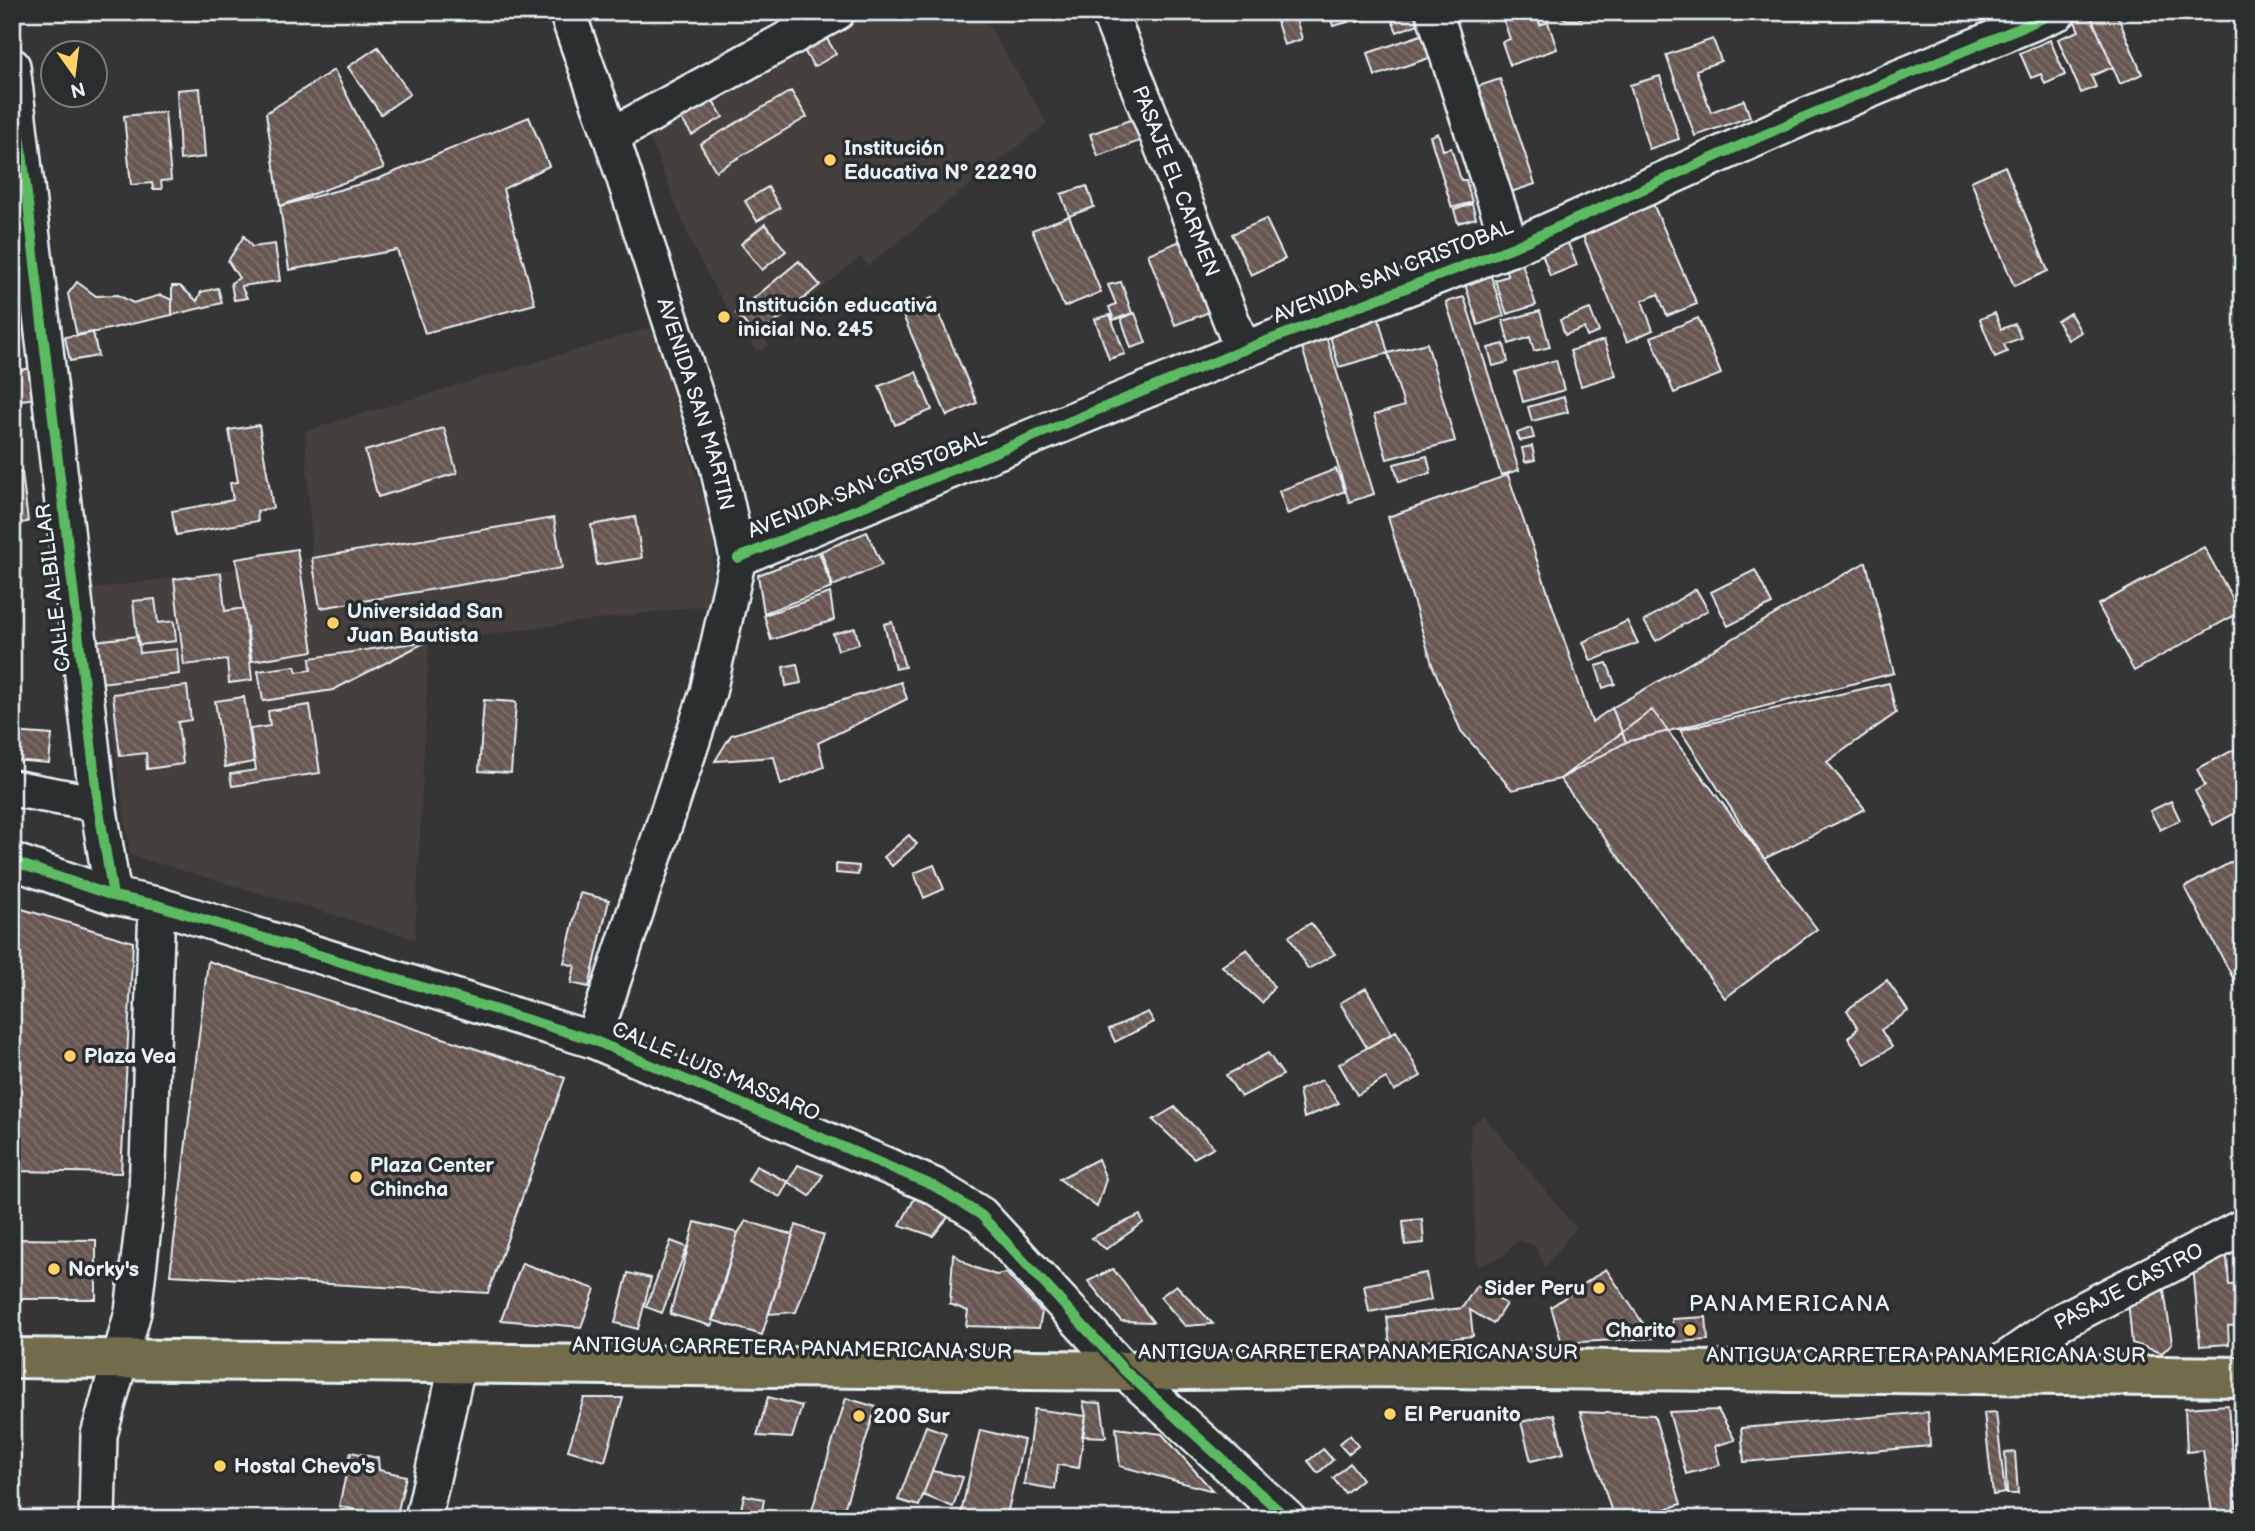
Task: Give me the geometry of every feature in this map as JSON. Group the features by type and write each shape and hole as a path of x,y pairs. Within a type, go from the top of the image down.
{"highway":[{"name":"ANTIGUA CARRETERA PANAMERICANA SUR","path":"12,1358 1125,1371 1363,1367 2243,1377"}],"street":[{"name":"AVENIDA SAN MARTIN","path":"567,12 611,136 718,466 738,558 708,692 593,1040"},
{"path":"611,136 837,12"},
{"name":"PASAJE EL CARMEN","path":"1109,12 1242,350"},
{"path":"1434,12 1511,248"},
{"name":"AVENIDA SAN CRISTOBAL","path":"738,558 1242,350 1511,248 1804,117 2058,12"},
{"name":"CALLE ALBILLAR","path":"12,66 23,276 113,895"},
{"path":"12,788 98,804"},
{"name":"CALLE LUIS MASSARO","path":"12,861 113,895 157,905 593,1040 946,1193 981,1216 1125,1371 1288,1519"},
{"path":"97,1519 99,1435 133,1312 147,1194 157,905"},
{"name":"PASAJE CASTRO","path":"1984,1375 2058,1323 2243,1227"},
{"path":"423,1519 457,1362"}],"shaded area":[{"name":"Institución Educativa Nº 22290","path":"857,12 981,12 1047,123 868,266 860,257 764,336 769,345 758,352 732,318 693,248 646,128"},
{"name":"Universidad San Juan Bautista","path":"653,327 715,538 709,605 429,642 415,939 130,855 93,589 312,558 305,431"},
{"path":"1484,1116 1576,1228 1545,1268 1535,1245 1517,1240 1505,1255 1477,1267 1470,1126"}],"building":[{"path":"237,12 282,12 282,13 238,20"},
{"path":"1274,12 1294,12 1302,39 1284,45"},
{"path":"1329,12 1345,12 1348,22 1333,26"},
{"path":"1354,12 1371,12 1373,17 1357,22"},
{"path":"1416,12 1421,23 1397,32 1389,13"},
{"path":"1463,12 1490,12 1490,13 1466,20"},
{"path":"1520,12 1536,12 1540,25 1548,22 1557,49 1510,65 1502,42 1510,39 1503,18"},
{"path":"1551,12 1592,12 1578,20 1568,20"},
{"path":"2089,12 2113,67 2091,76 2096,87 2081,93 2058,39 2079,31 2072,15"},
{"path":"2089,12 2116,12 2142,74 2120,84"},
{"path":"824,34 836,54 814,67 802,47"},
{"path":"1424,34 1432,57 1375,76 1368,53"},
{"path":"1713,39 1721,61 1696,70 1711,112 1744,100 1750,117 1695,136 1666,55"},
{"path":"2050,40 2065,75 2045,84 2041,74 2031,78 2020,53"},
{"path":"378,47 410,94 381,114 348,67"},
{"path":"334,70 384,168 280,206 266,113"},
{"path":"1660,76 1679,139 1649,149 1630,85"},
{"path":"1500,79 1535,184 1505,194 1473,88"},
{"path":"200,88 205,157 180,160 177,90"},
{"path":"791,91 807,117 716,171 700,144"},
{"path":"712,99 723,117 692,135 681,118"},
{"path":"165,112 171,180 161,181 162,189 153,189 152,183 131,185 124,116"},
{"path":"529,117 549,166 503,189 535,304 425,333 397,250 289,270 280,206 375,180"},
{"path":"1133,119 1140,141 1098,156 1090,134"},
{"path":"1438,133 1443,150 1451,148 1461,180 1466,180 1472,202 1452,208 1430,136"},
{"path":"2005,166 2048,271 2014,286 1971,181"},
{"path":"1087,186 1094,207 1069,216 1061,194"},
{"path":"768,187 780,208 757,221 745,201"},
{"path":"1472,204 1476,218 1458,223 1454,210"},
{"path":"1653,204 1697,304 1667,316 1658,294 1642,301 1653,330 1627,342 1582,234"},
{"path":"1069,216 1101,292 1064,307 1032,230"},
{"path":"1266,219 1285,259 1251,275 1232,234"},
{"path":"765,224 786,251 762,270 741,244"},
{"path":"244,236 252,247 275,244 280,281 241,286 247,298 234,300 231,283 239,278 228,261"},
{"path":"1188,238 1215,310 1175,325 1148,254"},
{"path":"1567,241 1577,265 1550,276 1541,250"},
{"path":"799,261 820,285 757,337 736,313"},
{"path":"1521,261 1536,305 1507,314 1495,280 1508,276 1504,266"},
{"path":"1490,273 1504,316 1478,325 1464,281"},
{"path":"77,282 96,296 118,295 133,303 161,295 172,300 172,315 77,336 68,294"},
{"path":"1121,282 1132,313 1114,320 1109,307 1116,304 1108,285"},
{"path":"172,286 180,286 197,301 201,292 218,288 222,303 172,315"},
{"path":"1464,297 1519,470 1501,475 1446,302"},
{"path":"932,298 977,403 947,416 901,311"},
{"path":"1590,309 1599,332 1587,337 1584,328 1565,335 1560,320"},
{"path":"1540,311 1550,347 1534,351 1530,337 1509,344 1503,321"},
{"path":"1377,312 1388,353 1339,367 1327,326"},
{"path":"1135,313 1146,343 1131,348 1121,318"},
{"path":"1995,313 2001,329 2015,324 2021,338 2004,344 2007,352 1995,357 1980,319"},
{"path":"2070,313 2081,332 2068,340 2057,321"},
{"path":"1110,315 1125,354 1109,359 1095,319"},
{"path":"1698,318 1721,374 1674,393 1651,337"},
{"path":"93,332 98,356 70,361 65,337"},
{"path":"1325,333 1374,494 1349,502 1300,341"},
{"path":"1604,340 1616,375 1581,386 1570,351"},
{"path":"1427,343 1455,441 1387,459 1374,415 1404,406 1388,353"},
{"path":"1504,344 1508,362 1493,366 1488,348"},
{"path":"1556,360 1564,390 1523,402 1515,372"},
{"path":"35,367 38,398 12,401 12,372"},
{"path":"916,372 932,410 895,425 879,386"},
{"path":"1564,397 1568,412 1532,421 1528,407"},
{"path":"259,425 273,508 257,511 258,521 176,535 172,511 233,500 230,483 238,482 229,430"},
{"path":"444,428 457,473 378,497 365,451"},
{"path":"1531,428 1534,438 1520,441 1517,433"},
{"path":"1532,446 1535,460 1525,462 1522,448"},
{"path":"1427,456 1431,473 1399,482 1394,464"},
{"path":"1336,469 1345,491 1287,514 1279,491"},
{"path":"22,472 28,522 12,524 12,473"},
{"path":"1508,475 1592,722 1612,708 1626,742 1560,779 1512,790 1461,731 1433,667 1388,517"},
{"path":"635,517 642,558 597,565 591,525"},
{"path":"554,518 562,568 320,608 312,558"},
{"path":"867,532 882,565 833,586 821,551"},
{"path":"2204,547 2240,612 2134,671 2098,605"},
{"path":"297,549 313,651 252,661 236,559"},
{"path":"819,552 832,588 764,613 758,575"},
{"path":"1866,562 1894,673 1626,742 1612,708"},
{"path":"1755,570 1772,604 1728,626 1711,592"},
{"path":"221,573 225,611 244,608 252,680 229,683 227,660 184,665 174,579"},
{"path":"1696,589 1708,610 1656,641 1644,621"},
{"path":"830,593 834,620 771,640 764,615"},
{"path":"155,599 158,623 174,621 176,641 138,645 133,601"},
{"path":"1627,621 1638,643 1591,661 1583,642"},
{"path":"892,622 905,667 895,669 884,624"},
{"path":"855,628 859,644 838,650 833,634"},
{"path":"138,636 140,653 177,649 179,674 100,683 95,641"},
{"path":"428,641 333,690 263,701 258,671 295,666 297,672 311,670 310,658"},
{"path":"1607,663 1615,684 1603,688 1596,666"},
{"path":"797,664 801,683 786,686 783,667"},
{"path":"901,682 907,699 818,743 824,767 781,785 774,757 715,761 731,735"},
{"path":"1889,683 1896,713 1827,762 1865,809 1764,859 1680,730"},
{"path":"187,686 191,720 178,722 183,764 147,769 146,753 120,756 113,694"},
{"path":"244,697 254,762 225,767 215,701"},
{"path":"484,700 516,702 511,773 479,771"},
{"path":"310,705 320,773 232,786 230,774 256,770 250,729 270,726 268,711"},
{"path":"1652,710 1817,929 1725,998 1560,779"},
{"path":"12,732 52,735 49,763 12,760"},
{"path":"2241,746 2243,809 2213,825 2195,791 2205,785 2197,769"},
{"path":"2171,801 2180,820 2160,830 2150,811"},
{"path":"909,835 917,844 892,866 884,857"},
{"path":"2233,861 2243,878 2243,997 2185,887"},
{"path":"836,864 859,866 858,875 836,873"},
{"path":"934,865 944,889 924,898 914,873"},
{"path":"580,893 609,900 589,987 571,983 575,966 564,963"},
{"name":"Plaza Vea","path":"12,906 133,942 121,1173 12,1171"},
{"path":"1311,923 1335,954 1308,969 1289,936"},
{"path":"1247,949 1274,987 1262,1003 1222,966"},
{"name":"Plaza Center Chincha","path":"208,961 565,1078 488,1293 170,1275"},
{"path":"1887,980 1908,1011 1881,1030 1892,1047 1865,1064 1848,1038 1858,1028 1847,1010"},
{"path":"1366,988 1392,1034 1367,1048 1340,1003"},
{"path":"1148,1012 1154,1022 1115,1042 1109,1029"},
{"path":"1396,1031 1421,1076 1394,1091 1386,1078 1357,1095 1339,1064"},
{"path":"1268,1053 1283,1075 1241,1097 1226,1075"},
{"path":"1322,1080 1339,1103 1304,1118 1299,1090"},
{"path":"1175,1107 1214,1147 1194,1158 1153,1120"},
{"path":"1098,1159 1106,1179 1097,1207 1059,1179"},
{"path":"798,1165 823,1175 810,1196 788,1182"},
{"path":"756,1166 788,1182 780,1197 748,1181"},
{"path":"917,1194 950,1215 933,1236 900,1225"},
{"path":"1140,1215 1143,1223 1106,1249 1091,1238"},
{"path":"1422,1219 1424,1243 1405,1245 1403,1221"},
{"path":"746,1221 793,1235 762,1335 712,1320 738,1233"},
{"path":"695,1222 738,1233 712,1326 670,1314"},
{"path":"796,1225 824,1235 796,1312 769,1314"},
{"name":"Norky's","path":"12,1239 96,1240 96,1299 12,1299"},
{"path":"671,1241 687,1247 662,1313 646,1307"},
{"path":"2226,1242 2229,1285 2243,1284 2243,1325 2228,1326 2229,1344 2200,1346 2193,1264"},
{"path":"953,1254 973,1267 996,1275 1006,1273 1042,1312 1039,1328 966,1326 968,1311 950,1304"},
{"path":"522,1263 595,1289 581,1327 501,1320"},
{"path":"1113,1269 1153,1322 1121,1321 1088,1281"},
{"name":"Sider Peru","path":"1606,1269 1653,1338 1562,1343 1551,1307"},
{"path":"628,1273 651,1278 638,1329 615,1323"},
{"path":"1426,1273 1431,1300 1369,1312 1364,1285"},
{"path":"2162,1277 2172,1343 2162,1353 2132,1343 2128,1300"},
{"path":"1176,1285 1213,1324 1185,1326 1160,1297"},
{"path":"1477,1285 1506,1304 1493,1324 1470,1310 1473,1336 1390,1346 1387,1317 1462,1308"},
{"name":"Charito","path":"1706,1317 1708,1340 1674,1342 1672,1319"},
{"path":"768,1397 802,1406 792,1438 757,1436"},
{"path":"584,1398 623,1398 605,1461 568,1450"},
{"path":"846,1398 876,1407 841,1519 812,1510"},
{"path":"1083,1402 1101,1403 1106,1437 1082,1436 1086,1416"},
{"path":"2228,1405 2237,1519 2213,1519 2203,1450 2187,1452 2185,1408"},
{"path":"1034,1409 1086,1416 1079,1468 1058,1465 1055,1489 1024,1484"},
{"path":"1718,1410 1735,1440 1715,1446 1720,1465 1686,1474 1669,1412"},
{"path":"1580,1412 1654,1415 1681,1504 1635,1519 1614,1519"},
{"path":"1928,1412 1930,1446 1744,1462 1741,1428"},
{"path":"1996,1412 2005,1493 1993,1495 1984,1413"},
{"path":"1554,1414 1564,1453 1531,1461 1521,1422"},
{"path":"926,1426 946,1433 919,1506 898,1500"},
{"path":"1116,1428 1162,1434 1213,1491 1120,1466"},
{"path":"980,1430 1024,1440 1006,1519 988,1519 961,1513"},
{"path":"1350,1435 1358,1446 1348,1454 1339,1444"},
{"path":"1323,1449 1333,1460 1318,1473 1308,1461"},
{"path":"351,1452 378,1458 379,1470 406,1476 396,1519 363,1519 364,1512 339,1506"},
{"path":"2015,1452 2018,1494 2007,1494 2005,1453"},
{"path":"1350,1463 1362,1479 1345,1493 1333,1478"},
{"path":"932,1471 963,1477 953,1507 923,1495"},
{"path":"744,1495 764,1499 761,1519 739,1519"}],"cycle path":[{"path":"738,558 1243,350 1511,248 1804,117 2058,12"},
{"path":"12,66 98,804 113,896"},
{"path":"12,861 113,896 157,905 593,1040 934,1186 981,1215 1125,1371 1288,1519"}],"place":[{"name":"Institución Educativa Nº 22290","path":"830,160"},
{"name":"Institución educativa inicial No. 245","path":"724,317"},
{"name":"Universidad San Juan Bautista","path":"333,623"},
{"name":"Plaza Vea","path":"70,1056"},
{"name":"Plaza Center Chincha","path":"356,1177"},
{"name":"Norky's","path":"54,1269"},
{"name":"Sider Peru","path":"1599,1288"},
{"name":"Charito","path":"1690,1330"},
{"name":"El Peruanito","path":"1390,1414"},
{"name":"200 Sur","path":"859,1416"},
{"name":"Hostal Chevo's","path":"220,1466"}],"district":[{"name":"PANAMERICANA","path":"1790,1303"}]}
